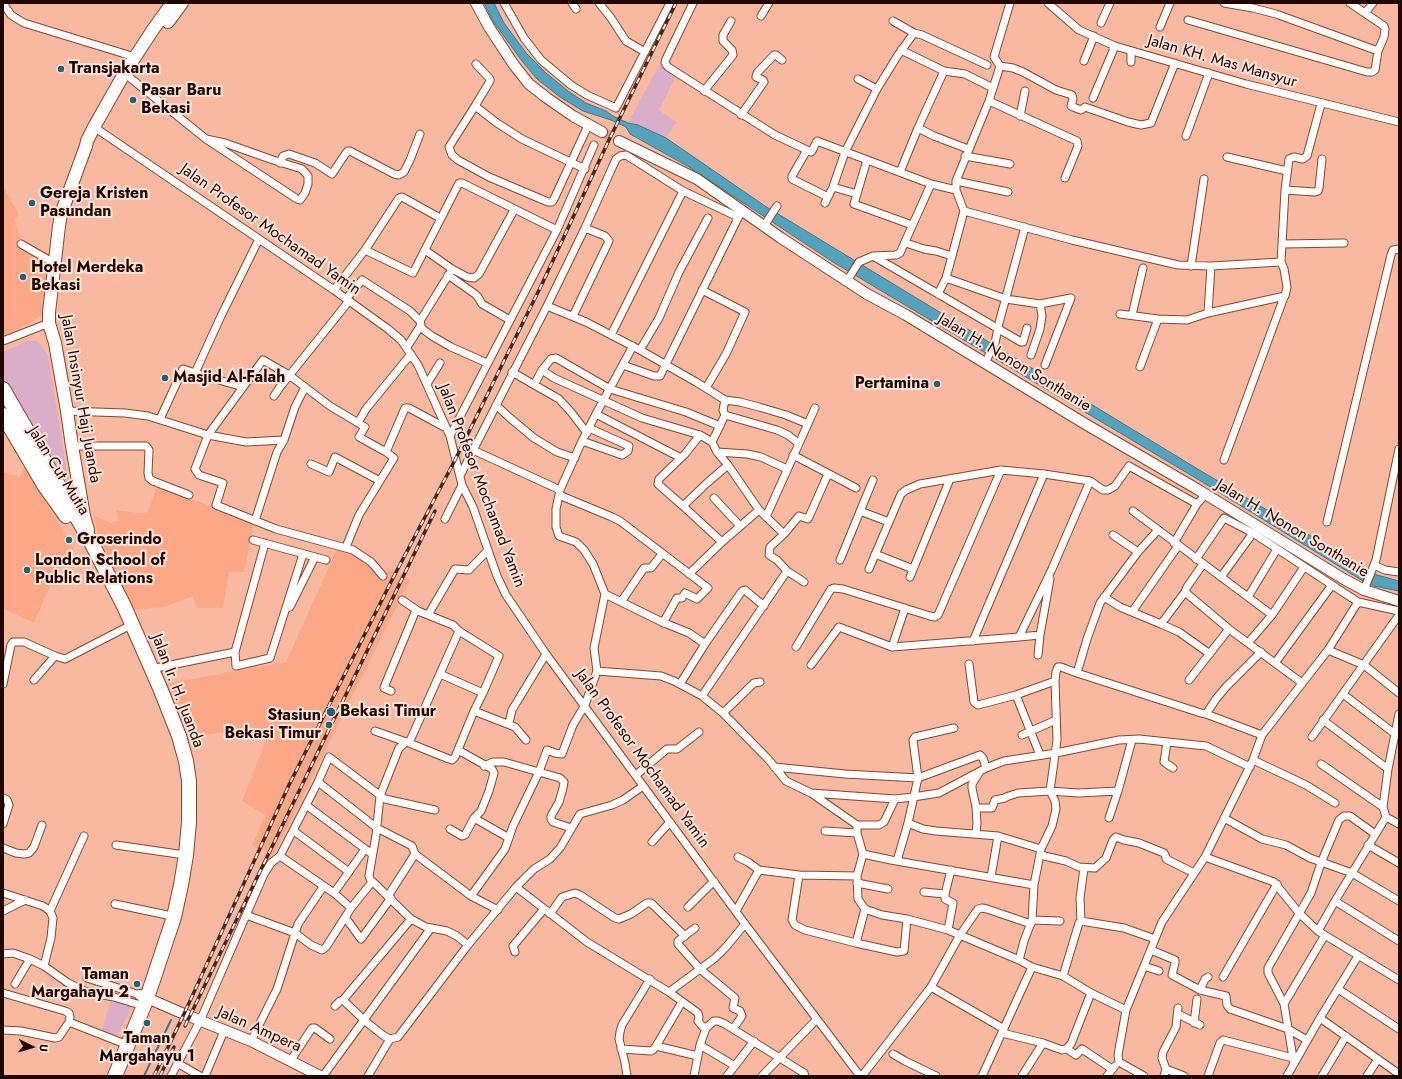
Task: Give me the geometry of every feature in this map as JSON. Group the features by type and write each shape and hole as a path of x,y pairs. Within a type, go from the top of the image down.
{"highway":[{"name":"Jalan Ir. H. Juanda","path":"3,389 87,543 124,606 151,669 186,761 189,781 189,822 186,855 170,934 142,999 120,1042 106,1076"},
{"name":"Jalan Cut Mutia","path":"3,415 44,485 87,543"},
{"name":"Jalan Ir. H. Juanda","path":"87,543 164,715 176,737 182,800 178,854 167,915 142,999 115,1076"}],"main road":[{"name":"Jalan Insinyur Haji Juanda","path":"87,543 67,411 55,343 49,323 54,263 61,214 87,141 126,76 155,33 172,3"},
{"name":"Jalan Insinyur Haji Juanda","path":"126,76 135,57 182,3"}],"street":[{"path":"3,3 11,15 24,23 135,57"},
{"path":"476,3 489,27 514,66 529,84 574,116 602,132"},
{"path":"504,3 524,38 542,60 571,85 587,95 616,108 670,3"},
{"path":"600,3 626,41 645,52"},
{"path":"693,3 666,59 665,62 668,67 741,115 775,135 811,152 817,141 931,184 956,190"},
{"path":"761,16 769,3"},
{"path":"1010,3 994,57 1000,66 1024,72 1056,90 1072,95 1073,98 1071,106 1081,110 1085,107 1128,122 1141,125 1150,123 1175,63"},
{"name":"Jalan KH. Mas Mansyur","path":"1048,3 1079,30 1115,46 1321,104 1399,122"},
{"path":"1101,24 1110,3"},
{"path":"1160,27 1170,3"},
{"path":"1224,3 1276,14 1378,51"},
{"path":"1188,20 1372,72 1375,70 1378,51 1384,37 1385,29 1384,26 1365,14 1359,6 1350,3"},
{"path":"1365,14 1373,3"},
{"path":"893,21 914,33 922,35 987,65"},
{"path":"704,91 733,55 733,51 723,42 722,38 731,22"},
{"path":"807,150 792,179 827,200 845,152 877,90 901,50 914,33"},
{"path":"1084,61 1094,36"},
{"path":"1093,98 1115,46"},
{"path":"901,50 944,71 965,74 993,88"},
{"path":"1131,51 1131,62"},
{"path":"741,115 764,82 756,77 757,73 774,55 782,60"},
{"path":"476,64 490,81 476,106 449,147 454,158 489,177 549,202 554,200 586,130"},
{"path":"938,294 946,278 964,211 956,190 956,181 989,101 1000,66"},
{"path":"900,172 944,71"},
{"path":"1186,136 1209,73"},
{"path":"126,76 206,138 297,199 300,200 307,189 307,173 302,169 206,138"},
{"path":"858,79 877,90"},
{"path":"1020,116 1025,91"},
{"path":"989,101 1077,141 1078,146 1065,178"},
{"path":"1224,460 1286,295 1287,287 1284,269 1281,262 1285,190 1289,159 1294,157 1303,159 1307,156 1321,104"},
{"path":"476,106 518,137 584,169"},
{"name":"Jalan Profesor Mochamad Yamin","path":"96,128 334,290 391,332 409,350 427,384 447,428 462,485 473,507 503,590 546,654 816,1020 861,1076"},
{"path":"918,128 967,152 1010,164"},
{"path":"280,163 283,156 289,154 315,163 332,174 346,153 350,151 394,174 399,175 404,172 407,167 420,134"},
{"name":"Jalan H. Nonon Sonthanie","path":"619,141 697,179 740,214 766,223 936,333 986,360 1342,578 1399,601"},
{"path":"450,436 556,230 594,145"},
{"path":"460,476 547,306 585,228 616,159 620,156 626,155 683,191 740,214 660,376 658,377 623,365"},
{"path":"1227,157 1287,171"},
{"path":"1285,190 1318,191 1320,188 1322,159"},
{"path":"868,160 853,202 855,205 912,225"},
{"path":"1191,266 1204,179"},
{"path":"956,181 1008,192"},
{"path":"365,250 413,273 440,218 458,184 460,183 556,230"},
{"path":"849,278 859,262 873,256 898,255 906,242 912,225 931,184"},
{"path":"833,187 856,194"},
{"path":"611,335 683,191"},
{"path":"334,290 365,250 399,198 402,197 440,218"},
{"path":"766,223 776,208"},
{"path":"450,272 472,278 477,276 514,210"},
{"path":"964,211 1112,250 1178,265 1212,266 1281,262"},
{"path":"640,350 659,318 679,272 708,218"},
{"path":"986,360 995,343 1025,227"},
{"path":"573,316 609,240 606,237 585,228"},
{"path":"195,373 259,239"},
{"path":"906,242 924,249 952,256"},
{"path":"1282,244 1344,243"},
{"path":"21,244 54,263"},
{"path":"1327,522 1391,254 1394,249 1399,249"},
{"path":"425,250 475,294 482,304 510,320"},
{"path":"873,256 1023,342 1027,328"},
{"path":"1208,313 1212,266"},
{"path":"1132,315 1144,268"},
{"path":"358,423 366,409 409,350 420,324 450,272"},
{"path":"946,278 1006,299 1040,304 1071,298 1045,365"},
{"path":"274,396 361,280 410,311 432,336 445,344 487,364"},
{"path":"702,290 745,312 726,354 706,388"},
{"path":"1120,314 1158,319 1187,320 1208,313 1284,298"},
{"path":"1031,355 1040,329 1042,316 1040,304"},
{"path":"547,306 573,316 640,350 725,400 740,402 766,409 808,424"},
{"path":"1140,367 1158,319"},
{"path":"3,340 49,323"},
{"path":"472,896 505,849 539,772 547,750 555,754 562,754 573,725 585,705 597,671 594,648 605,594 593,564 584,550 576,542 559,536 555,516 559,493 582,441 632,346"},
{"path":"534,385 542,370 551,359 556,358 610,389 686,412 720,426"},
{"path":"346,547 359,515 394,458 359,437 365,427 330,406 289,375 263,360 208,435 195,469 198,475 223,482 216,506 255,521 307,538 346,547 366,558 383,576"},
{"path":"427,384 440,363"},
{"path":"160,419 183,369 243,386"},
{"path":"542,370 554,378 642,418 700,435 712,442 717,452 728,465 759,510 784,534"},
{"path":"512,372 559,399 588,431 629,446 628,451 622,455 582,441"},
{"path":"255,521 277,452 284,440 295,407 305,387"},
{"path":"712,442 725,415 723,410 725,400"},
{"path":"496,405 534,438 557,452 575,458"},
{"path":"386,452 406,408 409,408 447,428"},
{"path":"766,517 815,408"},
{"path":"67,411 126,413 160,419 208,435 246,442 284,440"},
{"path":"596,414 681,458"},
{"path":"725,415 777,430 788,435 798,443"},
{"path":"700,435 657,483 722,542"},
{"path":"72,446 146,446 149,450 149,478 189,495"},
{"path":"1365,587 1376,560 1399,449"},
{"path":"473,450 559,493 612,517 706,586 708,589 697,599 686,593 684,593 682,598 677,598 663,623"},
{"path":"717,452 747,454 761,457 787,469"},
{"path":"793,455 856,488"},
{"path":"311,464 329,472 335,457 380,481"},
{"path":"683,506 728,465"},
{"path":"869,569 901,494 906,490 920,484 1001,470 1044,474 1090,481 1103,490 1112,489 1122,478 1129,466 1197,504"},
{"path":"796,647 832,588 843,589 930,616 935,617 938,615 1001,470"},
{"path":"804,582 787,571 784,566 769,553 770,548 799,516 808,519 810,518 828,474"},
{"path":"973,641 1044,474"},
{"path":"910,577 950,479"},
{"path":"840,560 873,480"},
{"path":"1019,637 1052,569 1090,481"},
{"path":"445,519 462,485"},
{"path":"1132,612 1176,544 1197,504 1206,494"},
{"path":"714,498 740,526"},
{"path":"689,574 722,542 759,510"},
{"path":"860,511 889,522"},
{"path":"1133,511 1272,615"},
{"path":"1196,559 1224,518 1253,533 1358,602 1399,611"},
{"path":"1077,673 1098,607 1138,552 1158,530"},
{"path":"1221,578 1253,533"},
{"path":"1113,535 1138,552"},
{"path":"253,540 326,560"},
{"path":"265,543 235,652 236,666 270,658 303,554"},
{"path":"1248,597 1277,549"},
{"path":"428,615 455,569 468,570 488,550"},
{"path":"621,602 644,568 651,568 662,554"},
{"path":"876,554 913,569"},
{"path":"280,626 315,557"},
{"path":"1161,624 1204,564"},
{"path":"1248,642 1272,615 1304,567"},
{"name":"Jalan H. Nonon Sonthanie","path":"1372,568 1399,572"},
{"path":"1038,655 1040,635 1052,569"},
{"path":"702,696 787,571"},
{"path":"1276,663 1332,585"},
{"path":"680,684 705,644 744,590 764,606"},
{"path":"1185,592 1229,629 1302,683"},
{"path":"605,594 663,623 689,633 705,644"},
{"path":"1104,597 1113,604 1178,632 1210,654"},
{"path":"375,731 408,742 452,760 458,750 499,656 459,631 455,626 416,610 402,600"},
{"path":"1119,1062 1118,1055 1126,1010 1162,922 1205,857 1251,763 1262,735 1328,650 1358,602"},
{"path":"892,647 905,608"},
{"path":"391,691 384,688 416,610"},
{"path":"1312,737 1399,615"},
{"path":"811,665 839,627 892,647 1040,635"},
{"path":"3,684 10,646 13,642 24,642 58,658 65,659 125,628"},
{"path":"1189,680 1229,629"},
{"path":"459,631 408,742 399,748 380,796 377,828 368,876 372,882 390,897 411,919 431,928 446,931 468,945"},
{"path":"1328,650 1364,665 1399,694"},
{"path":"151,669 235,652"},
{"path":"1206,714 1216,698 1261,652"},
{"path":"509,723 512,710 546,654"},
{"path":"34,680 55,656"},
{"path":"969,664 976,704 978,705 1016,695 1055,681"},
{"path":"1019,960 1024,941 1032,922 1034,885 1040,852 1046,836 1052,826 1056,809 1055,801 1050,791 1057,740 1055,681 1056,672 1060,666 1201,714 1206,714 1262,735"},
{"path":"597,671 652,674 666,677 702,696 723,713 769,760 786,781 811,793 857,829 863,854 857,880 858,899 865,909 882,915 907,919 948,930 1032,967 1063,976 1091,993 1126,1010"},
{"path":"440,674 483,693"},
{"path":"723,713 754,683 760,682"},
{"path":"1343,694 1395,734"},
{"path":"1016,695 1040,755"},
{"path":"474,711 509,723 518,729 526,740"},
{"path":"1399,714 1388,769 1383,807 1386,817 1399,824"},
{"path":"1022,736 1056,720"},
{"path":"1323,720 1388,769"},
{"path":"897,861 908,823 918,778 913,740 914,738 954,728"},
{"path":"636,776 667,749 676,749 699,732"},
{"path":"811,793 895,799 913,798 939,793 986,768 1004,761 1056,753 1119,740 1154,740 1206,746 1306,785 1335,803"},
{"path":"1109,818 1132,740"},
{"path":"1167,742 1164,762 1173,768"},
{"path":"450,829 462,836 465,835 474,818 481,811 493,780 493,771 458,750"},
{"path":"774,767 845,774 918,778 978,755 982,756 986,768"},
{"path":"171,1076 200,1020 264,874 271,863 280,856 294,831 329,757 385,799 435,810"},
{"path":"484,766 493,762 504,762 560,778 564,782 559,802 551,819 553,822 571,828"},
{"path":"1321,764 1383,807"},
{"path":"976,834 976,808 972,784 979,772"},
{"path":"318,782 377,828 412,846 415,854 472,896 498,910"},
{"path":"343,1000 365,1021 384,1036 390,1039 398,1037 468,945 516,887 534,869 550,859 560,848 580,814 612,805 623,800 644,786"},
{"path":"976,808 992,808 995,800 1005,798 1006,796 1018,792 1050,791 1078,793 1118,791"},
{"path":"3,798 7,800 9,805 3,824"},
{"path":"825,831 857,829 884,822 895,799"},
{"path":"306,805 372,854"},
{"path":"1293,1061 1284,1004 1268,973 1268,968 1311,893 1321,863 1339,820 1344,816 1350,816 1375,834"},
{"path":"1284,1004 1322,933 1335,901 1386,817"},
{"path":"474,818 509,838"},
{"path":"1224,818 1262,839 1286,846 1321,863 1352,873 1399,901"},
{"path":"652,842 670,822"},
{"path":"908,823 923,829 936,831 998,836 1084,868 1096,868 1106,858 1113,840 1116,837 1139,843 1164,853 1166,859 1194,873"},
{"path":"3,848 16,853 29,853 34,847 42,825"},
{"path":"294,831 349,872"},
{"path":"50,911 84,836"},
{"path":"991,877 998,836"},
{"path":"116,845 178,854"},
{"path":"1368,845 1399,864"},
{"path":"334,893 365,849"},
{"path":"345,917 361,939 390,897 415,854"},
{"path":"863,854 1034,885"},
{"path":"280,856 334,893 351,908"},
{"path":"738,857 759,870 857,880 888,889"},
{"path":"1205,857 1270,880 1277,884 1299,913 1322,933 1399,980"},
{"path":"1063,976 1079,923 1081,922 1080,898 1084,868"},
{"path":"736,911 759,870"},
{"path":"948,930 953,903 945,899 945,894 951,870"},
{"path":"799,875 792,920 795,926 805,930 897,952 904,951 907,919"},
{"path":"688,907 714,881"},
{"path":"246,915 295,933 311,945 322,950 326,947 351,908 372,882"},
{"path":"1223,978 1277,884"},
{"path":"252,1041 279,983 298,924 323,886"},
{"path":"516,887 587,942 650,979 698,1013 698,1021 706,1028"},
{"path":"924,892 945,894"},
{"path":"3,893 43,906 50,911 53,923 44,966"},
{"path":"515,952 513,946 562,897 575,893 580,894 615,918 619,919 631,914 647,903 651,903 685,936"},
{"path":"3,911 25,900"},
{"path":"1335,901 1399,942"},
{"path":"115,904 167,915"},
{"path":"861,1076 931,987 960,935 980,908 1032,922 1060,922"},
{"path":"856,943 865,909"},
{"path":"335,1006 343,1000 411,919"},
{"path":"1081,922 1124,928 1155,939"},
{"path":"669,992 726,947 745,924"},
{"path":"318,1075 365,1021 431,928"},
{"path":"695,928 678,941 678,944 700,969 735,998 733,1008 740,1012 742,1016 733,1029"},
{"path":"1150,950 1175,960 1172,975 1200,990 1226,996 1227,1005 1230,1009 1288,1029 1307,1040"},
{"path":"3,954 13,953 30,959 44,966 68,983 87,992 114,997 142,999"},
{"path":"1287,1076 1293,1061 1358,956"},
{"path":"15,984 30,959"},
{"path":"1144,966 1159,971"},
{"path":"982,1076 1032,967"},
{"path":"87,978 142,999"},
{"path":"1200,990 1205,979 1208,978"},
{"path":"627,1076 619,1039 622,1025 650,979"},
{"path":"931,987 1003,1031 1062,1050 1067,1049 1076,1054 1082,1049 1112,1069"},
{"path":"1338,989 1399,1029"},
{"path":"3,993 65,1011 69,1013 70,1017 69,1022 59,1037 55,1038 21,1031 3,1030"},
{"path":"1067,1049 1075,1036 1078,1024 1091,993"},
{"name":"Jalan Ampera","path":"142,999 252,1041 318,1075"},
{"path":"1184,1076 1165,1072 1162,1058 1163,1052 1176,1027 1178,1011 1197,1024 1196,999"},
{"path":"621,1049 653,1050 682,1002"},
{"path":"1320,1018 1399,1074"},
{"path":"762,1076 816,1020"},
{"path":"694,1076 700,1045 706,1028 714,1021 718,1021 754,1041 805,1076"},
{"path":"69,1022 120,1042"},
{"path":"291,1060 312,1028 315,1028 330,1039"},
{"path":"205,1076 224,1030"},
{"path":"1322,1076 1346,1036"},
{"path":"368,1076 390,1039"},
{"path":"1208,1076 1220,1043 1223,1040 1293,1061"},
{"path":"727,1076 754,1041"},
{"path":"1022,1076 1043,1043"},
{"path":"700,1045 735,1066"},
{"path":"656,1046 698,1056"},
{"path":"893,1054 936,1076"},
{"path":"1367,1076 1378,1059"},
{"path":"1107,1076 1119,1062"},
{"path":"1119,1062 1144,1076"},
{"path":"177,1063 200,1076"}],"shaded area":[{"path":"659,65 676,76 659,110 676,122 666,138 638,125 628,123"},
{"path":"3,187 19,215 14,219 21,239 48,254 42,315 30,323 3,336"},
{"path":"27,341 36,341 42,346 48,356 71,496 3,378 3,352"},
{"path":"24,467 74,549 56,572 34,623 4,609 3,610 3,472 20,477"},
{"path":"157,486 254,523 244,572 229,572 223,608 197,608 193,596 164,607 130,610 101,545 93,515 111,523 119,520 116,510 147,514"},
{"path":"337,549 353,554 375,570 381,581 388,568 410,580 273,855 252,846 265,815 242,801 266,741 242,730 186,737 165,684 286,662"},
{"path":"111,1000 132,1006 117,1036 102,1030"}],"water":[{"path":"484,3 494,3 504,23 527,54 546,73 586,103 606,111 628,123 638,125 666,138 765,206 1201,471 1377,575 1399,581 1399,591 1374,586 1363,581 1199,480 833,262 689,167 630,134 626,127 611,120 583,111 560,97 537,79 522,61 493,21"}],"waterway":[{"path":"144,1076 171,1020"}],"tunnel":[{"path":"602,132 619,141"}],"railway":[{"path":"154,1076 289,785 394,576 455,460 542,284 608,142 676,3"},
{"path":"185,1026 435,511"},
{"path":"160,1076 174,1047"}],"place":[{"name":"Transjakarta","path":"61,69"},
{"name":"Pasar Baru Bekasi","path":"133,100"},
{"name":"Gereja Kristen Pasundan","path":"32,203"},
{"name":"Hotel Merdeka Bekasi","path":"23,277"},
{"name":"Masjid Al-Falah","path":"165,378"},
{"name":"Pertamina","path":"937,384"},
{"name":"Groserindo","path":"69,540"},
{"name":"London School of Public Relations","path":"27,570"},
{"name":"Bekasi Timur","path":"331,712"},
{"name":"Stasiun Bekasi Timur","path":"329,725"},
{"name":"Taman Margahayu 2","path":"137,984"},
{"name":"Taman Margahayu 1","path":"147,1023"}]}
